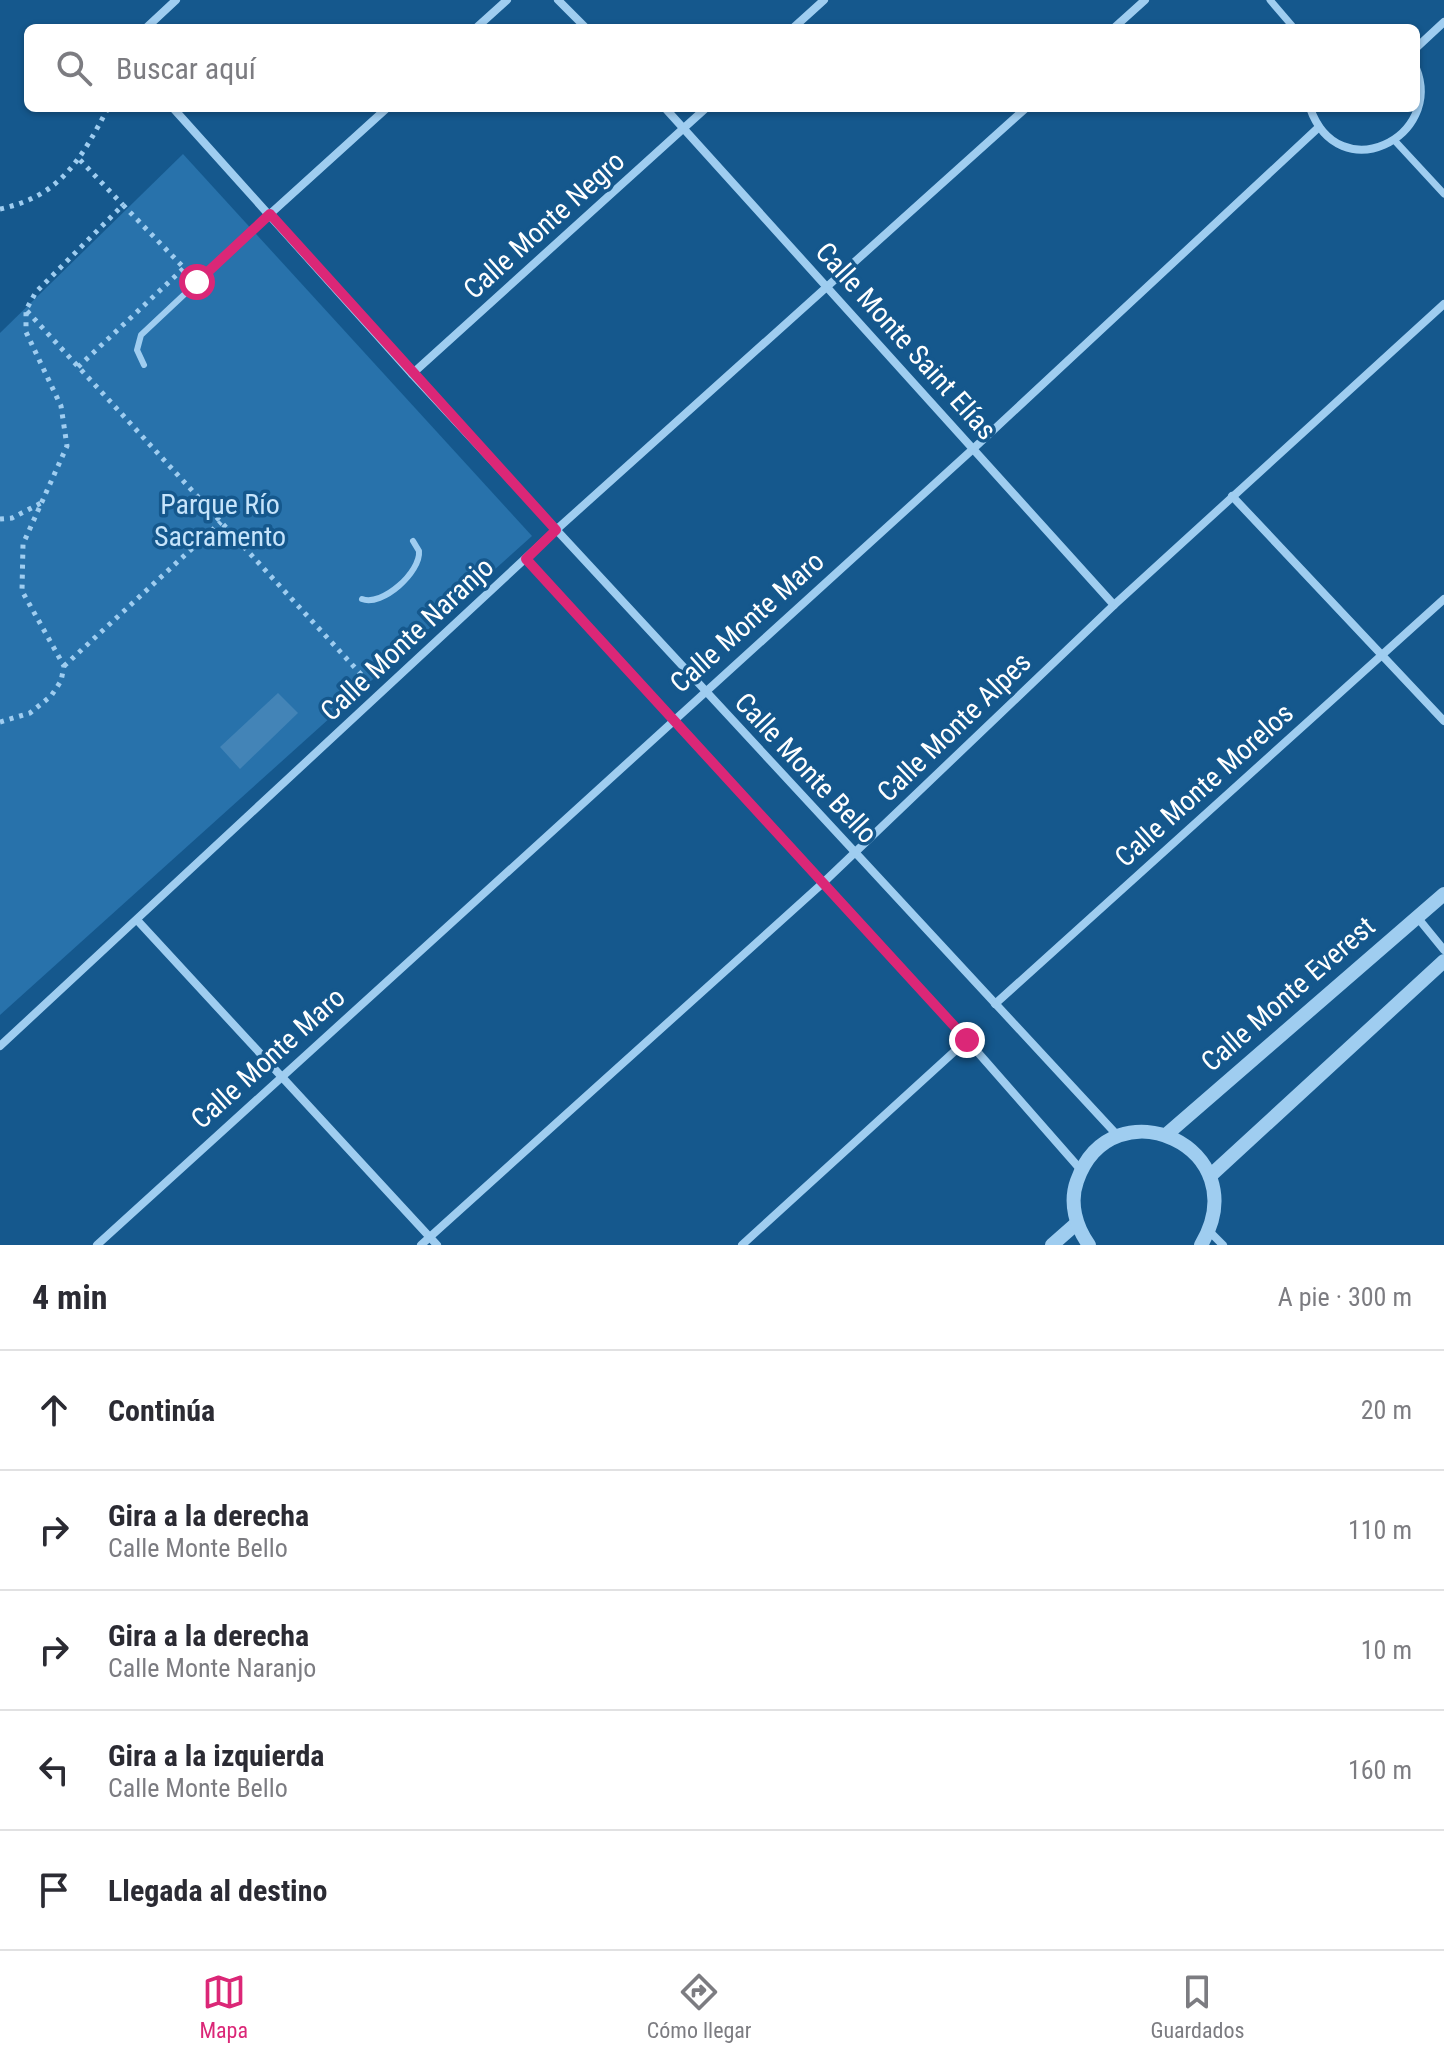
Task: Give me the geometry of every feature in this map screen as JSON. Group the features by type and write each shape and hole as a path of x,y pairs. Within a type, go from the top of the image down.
{"street":[{"path":"150,24 176,0"},
{"path":"480,24 507,0"},
{"path":"558,0 582,24"},
{"path":"797,24 824,0"},
{"path":"1118,24 1145,0"},
{"path":"1270,0 1291,24"},
{"path":"1420,44 1444,22"},
{"path":"1420,82 1423,92 1420,111"},
{"name":"Calle Monte Bello","path":"177,112 412,374 1118,1136"},
{"path":"270,214 383,112"},
{"name":"Calle Monte Saint Elías","path":"669,112 1114,605"},
{"name":"Calle Monte Negro","path":"412,374 702,112"},
{"name":"Calle Monte Naranjo","path":"0,1046 556,530 1022,112"},
{"path":"1312,112 1319,127 1331,139 1363,151 1396,142 1411,129 1420,112"},
{"name":"Calle Monte Maro","path":"97,1245 973,449 1319,127"},
{"path":"1396,142 1444,194"},
{"name":"Calle Monte Alpes","path":"421,1245 824,882 1114,605 1444,304"},
{"path":"1232,496 1444,721"},
{"path":"526,559 824,882 1081,1170"},
{"name":"Calle Monte Morelos","path":"995,1004 1444,599"},
{"name":"Calle Monte Everest","path":"1167,1134 1444,894"},
{"path":"1417,917 1444,950"},
{"path":"137,920 279,1078 437,1245"},
{"path":"1210,1176 1444,961"},
{"path":"742,1245 967,1040"},
{"path":"1089,1245 1077,1223 1075,1187 1081,1170 1090,1156 1118,1136 1142,1131 1167,1134 1200,1158 1210,1176 1215,1212 1201,1245"},
{"path":"1052,1245 1077,1223"},
{"path":"1209,1231 1223,1245"}],"lane":[{"path":"144,365 137,350 141,335 270,214"},
{"path":"362,599 372,601 383,598 417,565 419,551 413,541"}],"path":[{"path":"0,209 51,190 80,160 106,112"},
{"path":"80,160 197,282"},
{"path":"64,666 22,591 23,544 46,500 67,446 61,406 26,332 26,310 36,292 123,205"},
{"path":"78,367 184,268"},
{"path":"26,310 380,695"},
{"path":"0,519 12,518 46,500"},
{"path":"0,722 30,713 51,696 61,681 64,666 221,522"}],"green space":[{"name":"Parque Río Sacramento","path":"183,154 532,536 0,1015 0,333"}],"building":[{"path":"278,693 298,713 240,769 220,747"}],"route":[{"path":"197,282 270,214 556,530 526,559 967,1040"}]}
